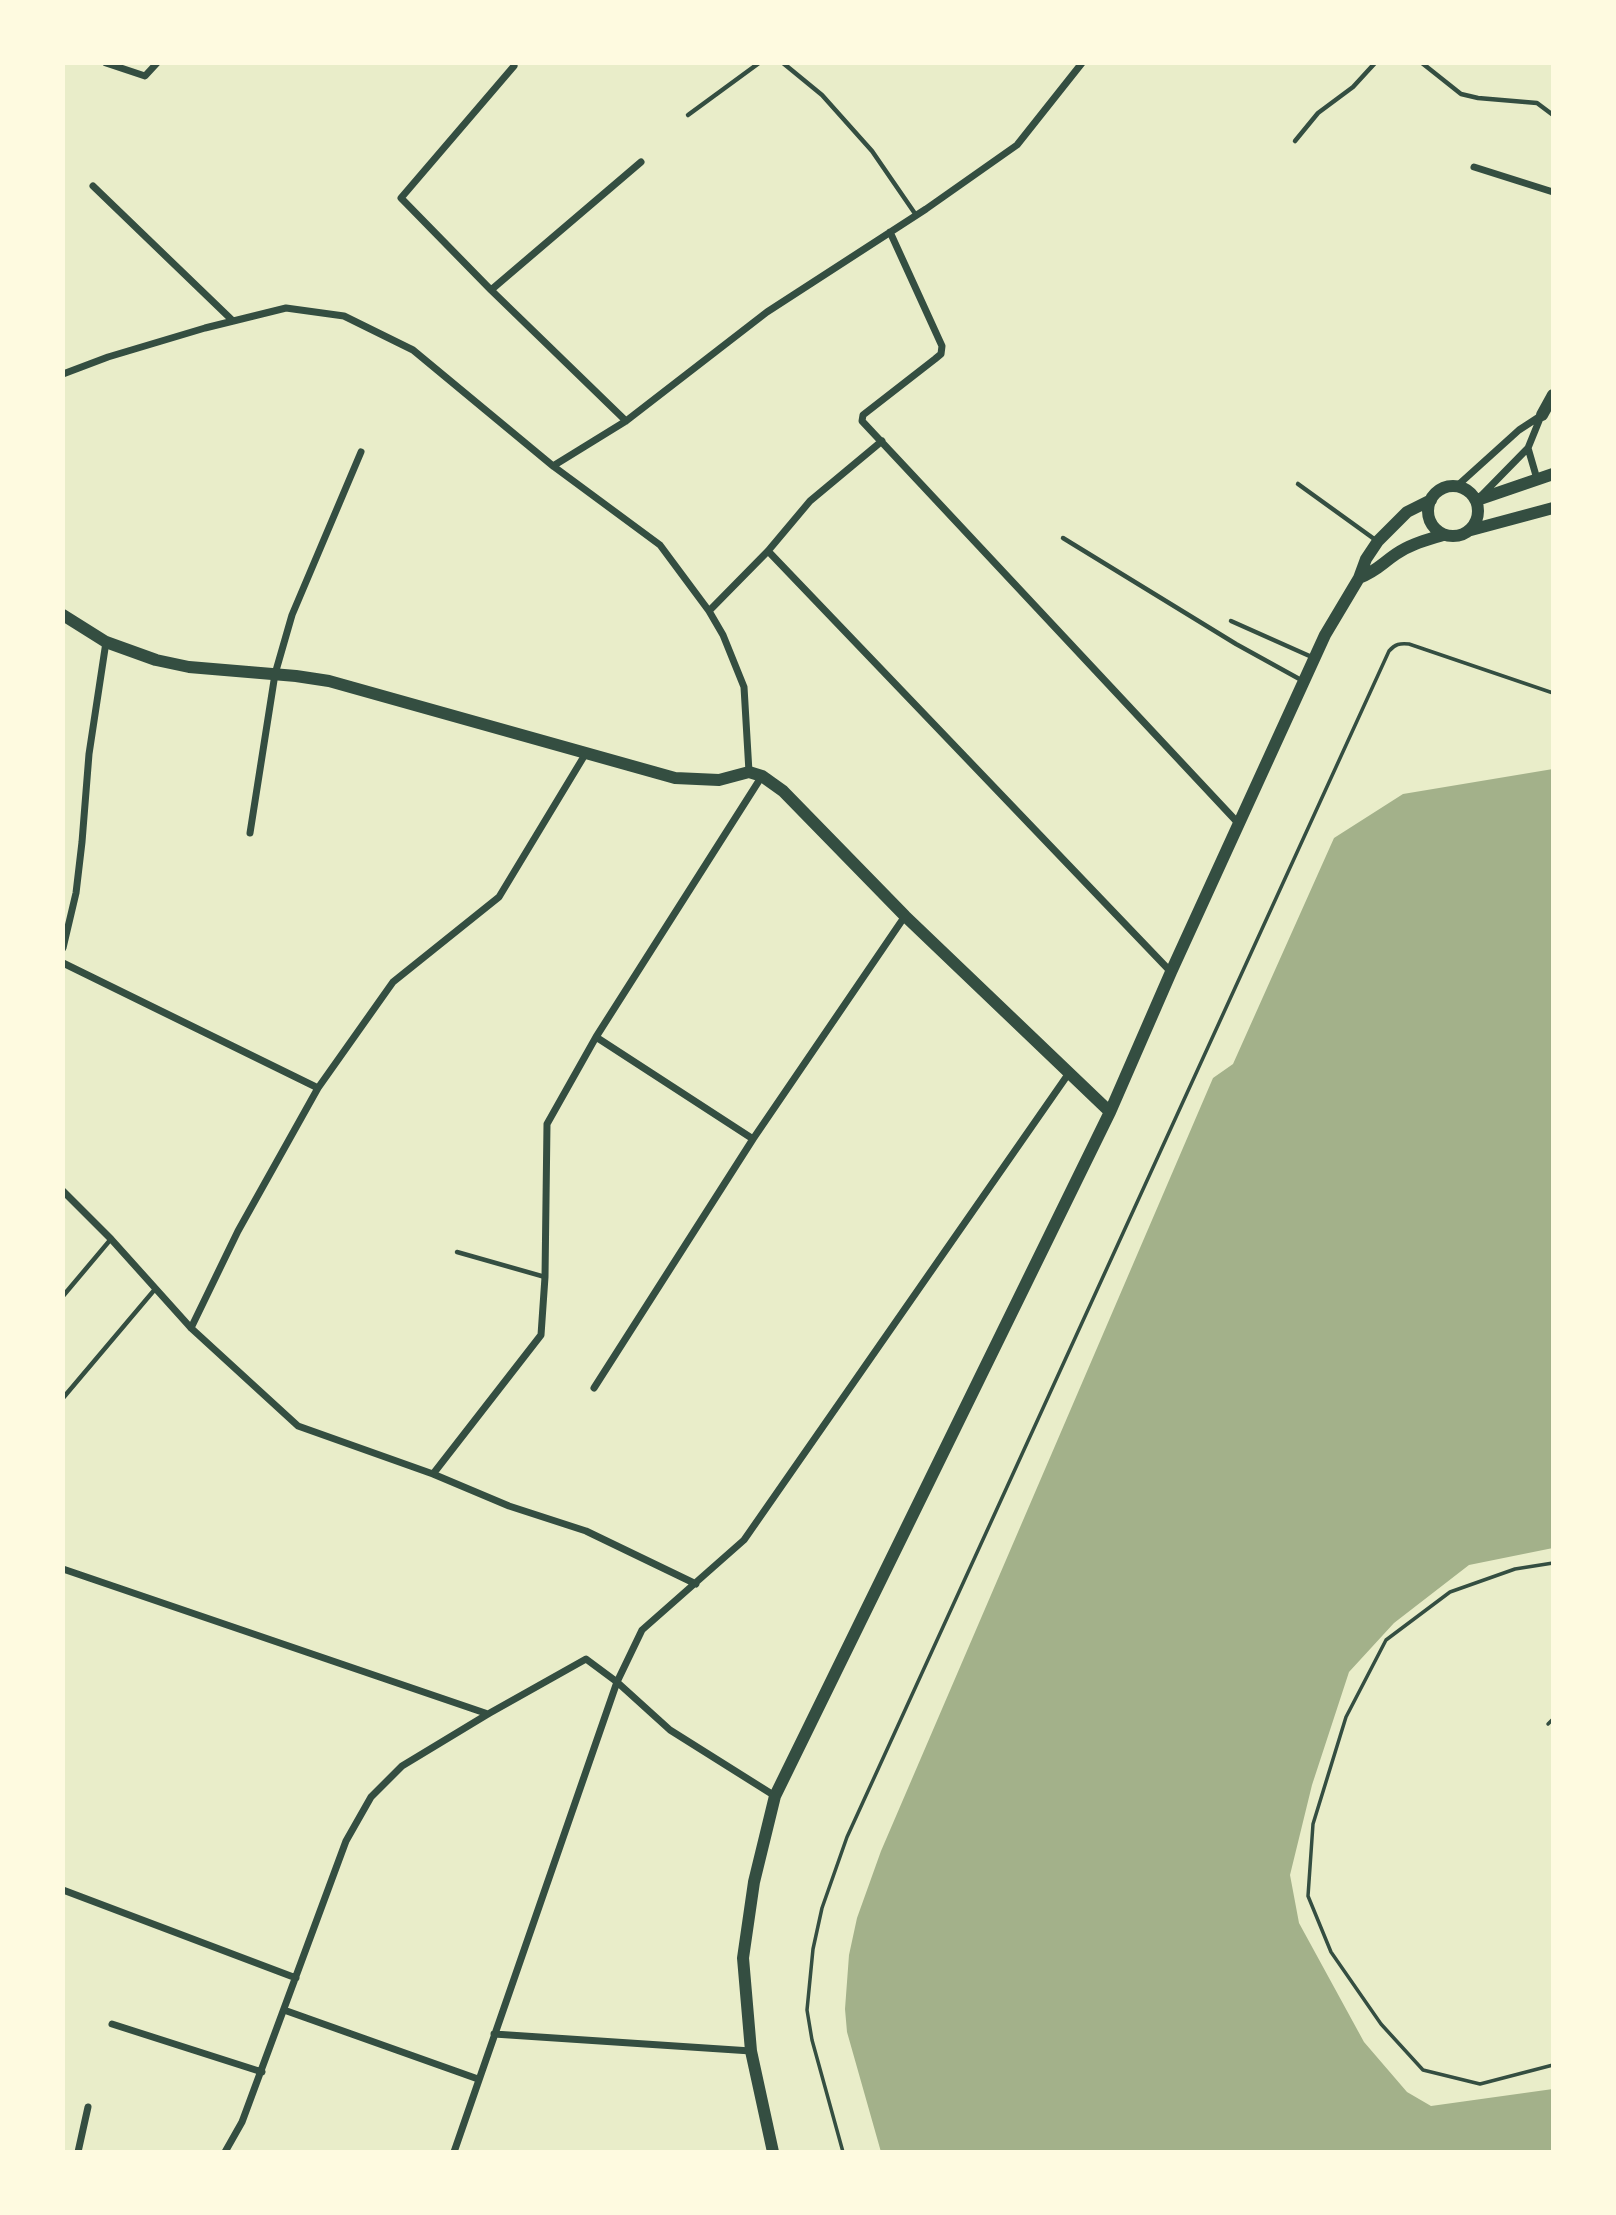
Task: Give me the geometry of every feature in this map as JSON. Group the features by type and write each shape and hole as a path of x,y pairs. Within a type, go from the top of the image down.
{"street":[{"path":"106,63 145,76 157,63"},
{"path":"553,466 626,421 767,312 916,215 1017,145 1082,63"},
{"path":"514,66 401,198 626,421"},
{"path":"491,290 640,162"},
{"path":"1474,167 1553,192"},
{"path":"93,186 233,321"},
{"path":"890,232 942,346 941,354 863,415 862,421 1239,824"},
{"path":"63,374 107,357 286,308 344,316 412,350 553,466 660,545 709,611 723,635 744,687 749,772"},
{"path":"1477,500 1528,448 1553,395"},
{"path":"1457,486 1519,430 1542,415"},
{"path":"709,611 768,551 810,501 882,441"},
{"path":"1528,448 1537,480"},
{"path":"250,832 275,674 297,603 361,452"},
{"path":"1477,500 1553,474"},
{"path":"773,2152 751,2051 743,1958 754,1882 775,1796 1110,1112 1314,659 1359,578 1366,559 1378,541 1407,512 1430,500 1441,488 1457,486 1472,493 1477,500 1477,521 1471,530"},
{"path":"1430,500 1429,520 1434,529 1443,535"},
{"path":"1359,578 1375,572 1397,553 1416,543 1443,535 1457,537 1471,530 1553,509"},
{"path":"768,551 1171,972"},
{"path":"63,615 106,642 156,660 189,667 328,681 675,778 719,780 749,772 762,776 783,791 905,916 1110,1112"},
{"path":"63,948 76,893 89,754 106,642"},
{"path":"191,1328 238,1231 318,1088 393,982 499,897 586,753"},
{"path":"433,1474 541,1335 545,1277 547,1124 596,1037 762,776"},
{"path":"594,1388 753,1139 905,916"},
{"path":"63,963 318,1088"},
{"path":"596,1037 753,1139"},
{"path":"454,2152 617,1682 642,1630 744,1540 1069,1073"},
{"path":"63,1191 111,1239 191,1328 298,1426 433,1474 509,1506 586,1531 696,1584"},
{"path":"63,1569 488,1714"},
{"path":"225,2152 243,2122 346,1841 371,1797 402,1766 586,1659 617,1682 670,1730 775,1796"},
{"path":"63,1890 296,1978"},
{"path":"284,2010 478,2079"},
{"path":"112,2024 262,2072"},
{"path":"494,2034 751,2051"},
{"path":"78,2152 88,2107"}],"lane":[{"path":"688,115 759,63"},
{"path":"783,63 822,95 872,151 916,215"},
{"path":"1295,141 1318,113 1353,87 1375,63"},
{"path":"1422,63 1461,94 1537,103 1553,116"},
{"path":"1297,484 1378,541"},
{"path":"1063,538 1236,644 1304,681"},
{"path":"1231,621 1314,659"},
{"path":"63,1296 111,1239"},
{"path":"457,1252 545,1277"},
{"path":"63,1398 156,1288"}],"path":[{"path":"843,2152 811,2039 807,2010 813,1949 822,1908 847,1837 1389,651 1401,643 1409,644 1553,693"},
{"path":"1553,1563 1515,1569 1450,1592 1386,1640 1346,1717 1313,1824 1308,1896 1331,1952 1381,2024 1423,2070 1480,2084 1553,2065"},
{"path":"1548,1724 1553,1718"}],"shaded area":[{"path":"1553,769 1553,1548 1469,1565 1394,1623 1349,1672 1312,1785 1290,1875 1299,1923 1364,2042 1407,2092 1431,2106 1553,2089 1553,2152 881,2152 847,2032 845,2009 849,1955 857,1918 881,1851 1213,1078 1233,1064 1334,838 1403,794"}]}
